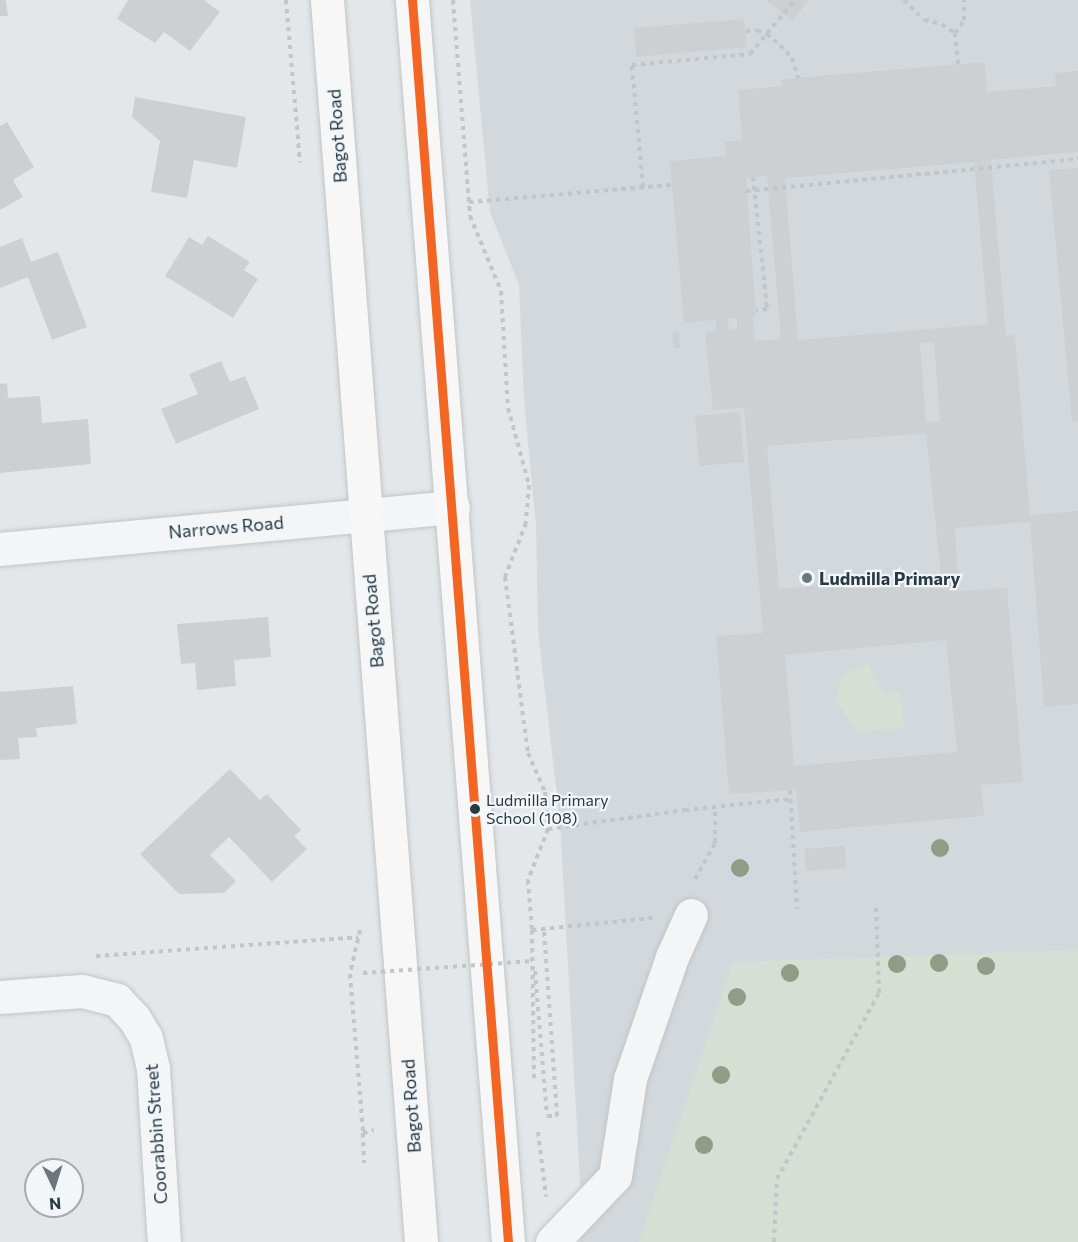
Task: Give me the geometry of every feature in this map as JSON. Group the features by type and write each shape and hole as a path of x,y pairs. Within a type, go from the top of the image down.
{"main road":[{"name":"Bagot Road","path":"327,0 364,515 421,1242"},
{"path":"412,0 453,507 508,1242"}],"street":[{"name":"Narrows Road","path":"0,549 453,507"},
{"path":"552,1242 615,1176 630,1079 672,957 691,915"},
{"name":"Coorabbin Street","path":"0,997 82,991 117,1000 134,1018 146,1038 153,1069 164,1242"}],"path":[{"path":"453,0 470,216 501,291 508,408 529,484 526,522 505,577 528,753 545,792 548,829 528,880 532,930 534,1091"},
{"path":"643,187 632,65 750,54 795,0"},
{"path":"904,0 924,20 942,24 954,33"},
{"path":"958,64 954,33 964,20 964,0"},
{"path":"746,31 757,30 767,34 792,58 798,78"},
{"path":"746,191 1078,159"},
{"path":"753,177 767,309 756,310"},
{"path":"469,202 673,185"},
{"path":"790,790 797,909"},
{"path":"548,829 790,799"},
{"path":"694,882 715,843 715,807"},
{"path":"774,1242 777,1179 879,993 876,905"},
{"path":"636,920 656,912"},
{"path":"532,930 691,915"},
{"path":"363,985 363,974 534,961 547,1116 557,1116 544,929"},
{"path":"84,956 358,937"},
{"path":"350,974 364,1163"},
{"path":"363,1132 374,1132 373,1120"},
{"path":"537,1122 546,1198"}],"shaded area":[{"name":"Ludmilla Primary","path":"470,0 1078,0 1078,1242 580,1242 580,1182 560,822 538,631 536,525 524,400 519,285 490,212"},
{"path":"868,663 883,692 900,693 904,728 857,732 836,700 841,676"},
{"path":"1078,950 1078,1242 639,1242 733,962"}],"building":[{"path":"0,0 6,0 8,16 0,16"},
{"path":"128,0 204,0 220,12 190,51 164,32 155,43 117,19"},
{"path":"766,0 809,0 792,21"},
{"path":"744,19 747,47 636,57 634,28"},
{"path":"985,62 987,92 1056,86 1054,73 1078,71 1078,152 991,160 1006,336 1015,335 1030,515 1078,511 1078,704 1044,707 1030,522 955,528 959,591 1007,588 1023,782 981,785 984,816 800,832 796,790 729,794 716,636 763,633 744,408 713,410 705,332 717,331 715,320 684,323 670,161 726,156 725,142 742,140 738,90 782,86 782,79","holes":["974,162 988,324 798,340 785,178","767,176 781,339 755,341 753,317 756,316 746,178","728,318 737,318 737,329 729,330","934,342 940,421 926,423 920,343","926,433 941,575 779,589 767,446","946,640 957,752 794,766 785,655"]},
{"path":"135,97 246,117 237,168 194,160 187,198 151,192 160,141 132,117"},
{"path":"7,122 34,167 13,180 23,197 0,210 0,126"},
{"path":"1078,168 1078,421 1072,421 1049,170"},
{"path":"208,236 250,262 244,270 258,279 233,318 165,276 189,237 202,245"},
{"path":"22,238 31,262 58,252 87,327 52,340 28,277 0,288 0,247"},
{"path":"679,332 680,348 674,348 672,333"},
{"path":"221,361 230,382 245,376 259,409 176,444 161,409 198,394 189,374"},
{"path":"7,383 8,398 40,396 42,423 88,419 91,464 0,473 0,384"},
{"path":"740,412 744,462 699,466 695,416"},
{"path":"268,617 271,657 234,660 236,686 197,690 195,663 181,664 177,624"},
{"path":"73,686 77,724 36,728 37,737 18,738 20,759 0,760 0,692"},
{"path":"230,769 260,800 267,794 301,830 294,836 307,849 272,882 229,837 210,855 236,881 224,893 179,894 140,854"},
{"path":"845,846 846,868 806,871 804,849"}],"transit line":[{"path":"412,0 508,1242"}],"place":[{"name":"Ludmilla Primary","path":"807,578"},
{"name":"Ludmilla Primary School (108)","path":"475,809"}]}
